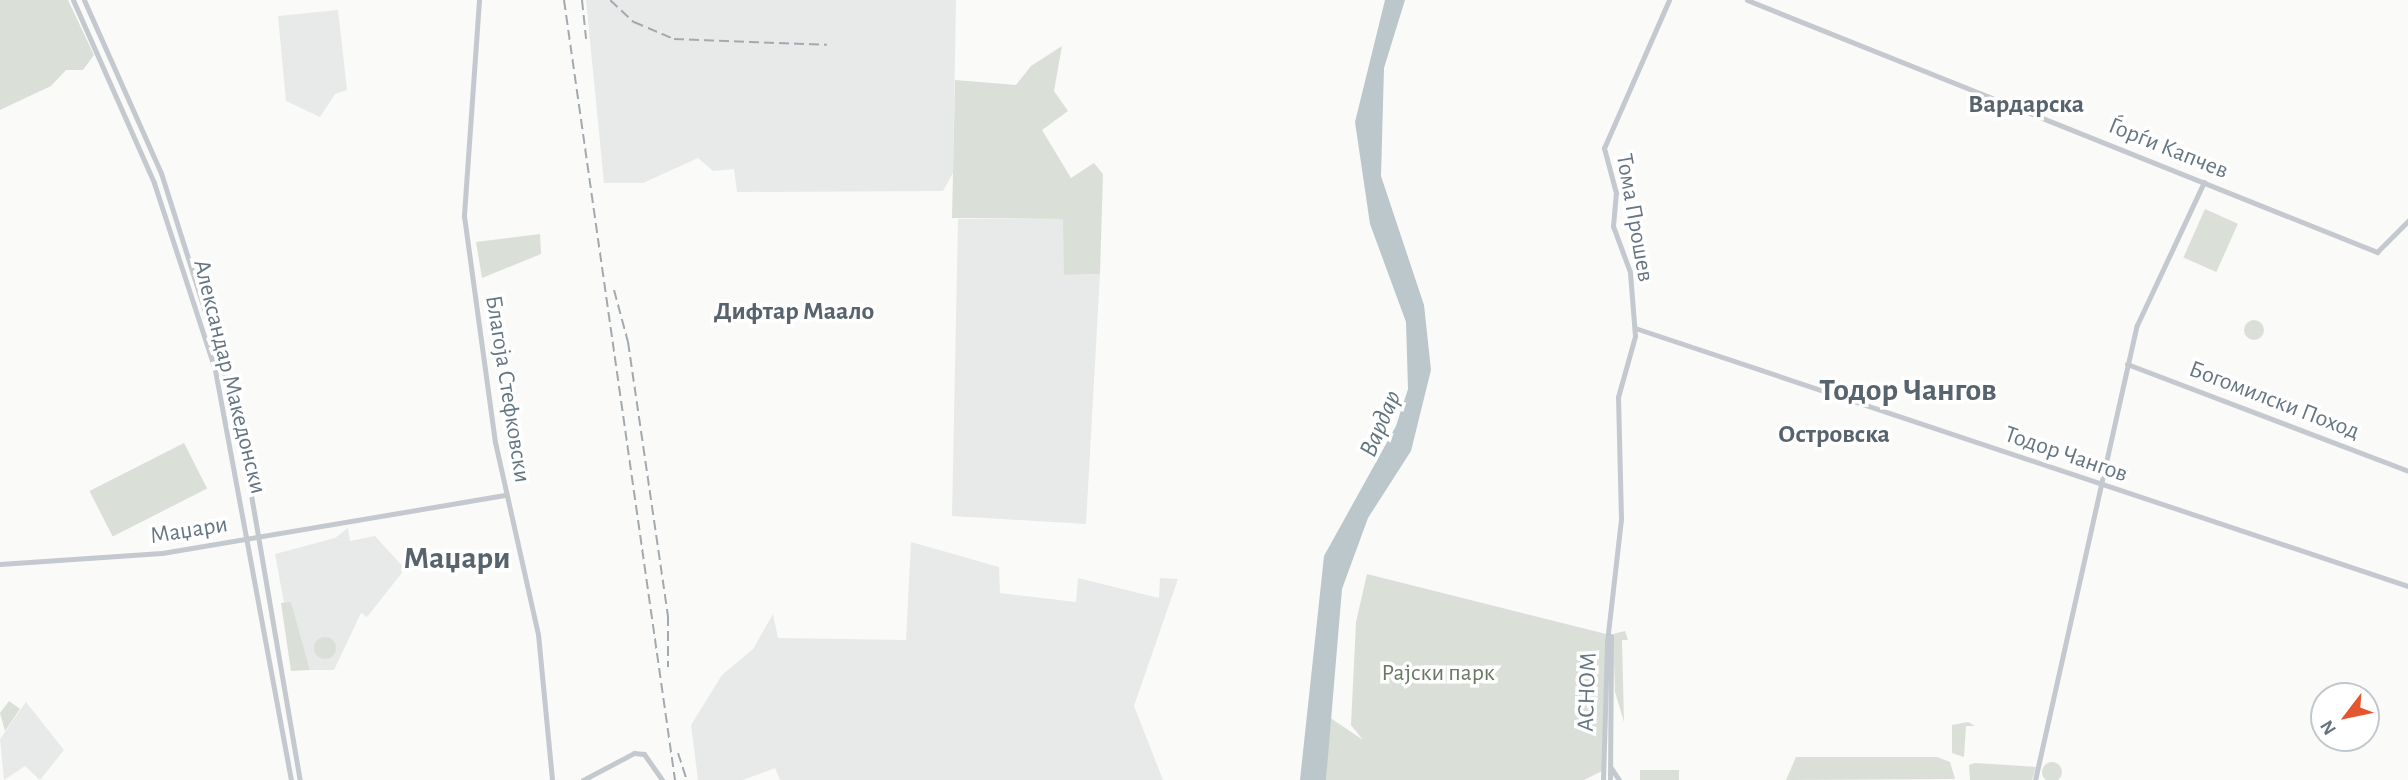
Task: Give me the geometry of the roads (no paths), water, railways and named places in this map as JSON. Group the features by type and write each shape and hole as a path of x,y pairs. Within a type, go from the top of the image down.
{"street":[{"name":"Александар Македонски","path":"73,0 149,170 208,346 245,507 291,780"},
{"name":"Александар Македонски","path":"84,0 161,173 230,387 300,780"},
{"name":"Благоја Стефковски","path":"478,0 464,211 503,481 538,634 552,780"},
{"name":"Тома Прошев","path":"1635,328 1604,148 1669,0"},
{"name":"Ѓорѓи Капчев","path":"1747,0 2377,252 2394,239 2407,222"},
{"path":"2037,779 2127,364 2142,314 2204,182"},
{"name":"Тодор Чангов","path":"1635,328 2408,586"},
{"name":"АСНОМ","path":"1610,780 1607,767 1610,629 1620,519 1618,397 1635,328"},
{"name":"Богомилски Поход","path":"2127,364 2408,471"},
{"path":"503,481 492,497 509,506"},
{"name":"Маџари","path":"0,564 103,561 283,534 506,495"},
{"path":"583,780 634,753 644,754 662,780"},
{"path":"1601,780 1607,767 1619,780"}],"railway":[{"path":"564,0 675,780"},
{"path":"582,0 586,39"},
{"path":"610,0 634,22 674,39 827,45"},
{"path":"614,290 628,342 668,616 668,667"},
{"path":"678,753 687,780"}],"district":[{"name":"Вардарска","path":"2026,105"},
{"name":"Дифтар Маало","path":"794,312"},
{"name":"Тодор Чангов","path":"1908,390"},
{"name":"Островска","path":"1834,435"},
{"name":"Маџари","path":"457,558"}],"water label":[{"name":"Вардар","path":"1381,424"}],"park label":[{"name":"Рајски парк","path":"1438,674"}]}
